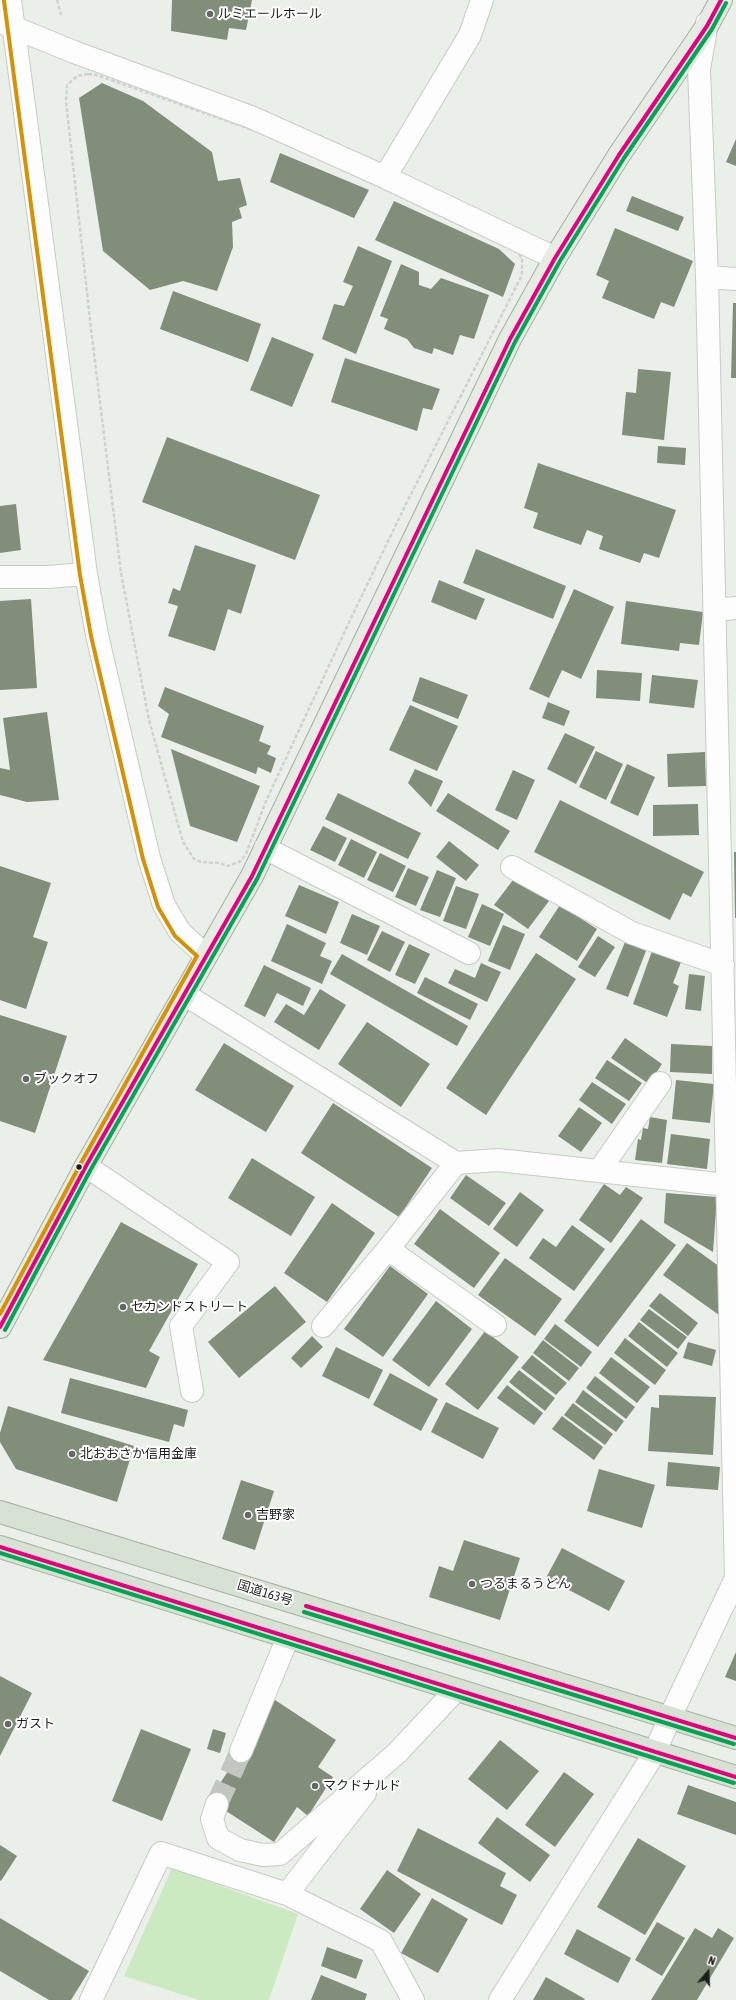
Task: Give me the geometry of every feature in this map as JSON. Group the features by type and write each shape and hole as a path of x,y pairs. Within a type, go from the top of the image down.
{"highway":[{"name":"国道163号","path":"0,1512 727,1735"},
{"path":"0,1547 736,1778"}],"main road":[{"path":"0,1328 86,1166 205,955 252,876 510,339 555,258 619,155 707,26 721,0"}],"street":[{"path":"10,0 7,24 96,635 149,858 164,905 180,932 205,955"},
{"path":"385,177 470,35 482,0"},
{"path":"500,2000 655,1752 736,1578 727,1185 730,1012 723,965 725,609 707,277 700,69 711,0"},
{"path":"7,24 74,52 251,117 385,177 555,258"},
{"path":"707,277 736,279"},
{"path":"0,577 47,577 86,574"},
{"path":"265,848 468,953"},
{"path":"512,867 632,932 723,965"},
{"path":"184,994 456,1163 498,1160 727,1185"},
{"path":"599,1171 660,1083"},
{"path":"323,1326 388,1249 456,1163"},
{"path":"86,1166 228,1262 181,1326 192,1391"},
{"path":"388,1249 494,1326"},
{"path":"241,1751 288,1637"},
{"path":"287,1894 397,1753 456,1690"},
{"path":"216,1804 212,1819 218,1838 240,1850 263,1855 280,1854 397,1753"},
{"path":"91,2000 161,1853 287,1894 381,1941 413,2000"}],"path":[{"path":"88,74 105,78 278,139 506,246 518,253 522,258 522,275 404,508 353,614 266,801 246,854 241,860 228,866 220,863 200,862 194,859 183,842 149,720 121,573 92,337 66,101 67,85 77,76 88,74"}],"green space":[{"path":"172,1868 298,1914 269,2000 199,2000 124,1976"}],"building":[{"name":"ルミエールホール","path":"172,0 252,0 246,30 229,28 227,40 171,31"},
{"path":"102,83 143,101 212,152 218,181 240,178 247,205 239,208 242,218 232,222 233,247 217,291 183,281 150,290 103,251 79,98"},
{"path":"736,139 736,166 726,162"},
{"path":"280,153 369,190 354,218 270,182"},
{"path":"632,196 684,217 678,231 626,211"},
{"path":"394,201 499,249 515,264 503,297 375,240"},
{"path":"615,228 693,261 674,307 661,302 654,319 602,298 609,281 596,275"},
{"path":"358,246 392,261 356,354 322,339 334,304 344,306 353,286 343,282"},
{"path":"401,264 419,272 419,285 431,289 441,278 489,295 474,339 460,335 453,355 434,348 432,354 414,348 407,339 384,329 388,319 380,316"},
{"path":"173,291 261,324 248,362 160,329"},
{"path":"733,303 736,303 736,378 731,378"},
{"path":"272,337 314,354 292,407 250,390"},
{"path":"345,358 440,389 432,410 423,408 417,431 331,402"},
{"path":"638,369 671,372 664,440 622,435 626,392 636,393"},
{"path":"167,437 320,495 295,560 142,502"},
{"path":"658,446 686,448 685,465 657,463"},
{"path":"538,463 676,510 659,558 644,553 640,563 599,549 603,536 587,530 581,545 533,528 538,513 524,508"},
{"path":"16,504 21,550 0,553 0,506"},
{"path":"195,545 256,565 241,614 228,609 215,651 168,636 178,606 168,603 173,588 180,591"},
{"path":"476,549 566,586 553,619 463,583"},
{"path":"439,580 485,599 476,620 431,602"},
{"path":"574,589 614,607 581,679 562,670 549,698 529,689"},
{"path":"31,599 37,688 0,690 0,601"},
{"path":"626,601 703,612 699,645 680,643 679,651 621,644"},
{"path":"597,670 642,673 640,701 596,698"},
{"path":"652,675 698,680 694,708 649,703"},
{"path":"420,677 468,695 458,719 412,701"},
{"path":"165,687 264,726 259,741 271,746 267,754 276,758 271,773 258,767 256,774 161,737 169,714 158,706"},
{"path":"548,702 570,711 564,726 542,718"},
{"path":"410,705 458,726 437,771 389,750"},
{"path":"47,712 59,800 27,802 0,795 0,768 10,770 3,718"},
{"path":"565,733 595,747 576,784 547,769"},
{"path":"171,749 260,786 237,842 190,826"},
{"path":"596,751 623,764 606,800 579,787"},
{"path":"705,752 706,786 668,787 667,754"},
{"path":"627,764 655,777 638,816 610,803"},
{"path":"415,769 443,781 431,807 408,783"},
{"path":"513,770 535,780 517,820 495,810"},
{"path":"338,793 421,833 408,859 325,819"},
{"path":"448,793 510,831 498,850 436,811"},
{"path":"560,800 704,872 691,897 683,893 670,920 534,852"},
{"path":"698,804 699,835 653,836 653,805"},
{"path":"323,826 347,838 335,862 310,850"},
{"path":"351,839 377,852 364,878 338,865"},
{"path":"449,841 479,865 466,881 436,857"},
{"path":"734,852 736,852 736,918 735,918"},
{"path":"380,853 406,866 393,892 367,880"},
{"path":"0,866 51,883 33,937 48,942 26,1009 0,1000"},
{"path":"408,868 429,877 416,906 395,897"},
{"path":"437,870 456,878 440,917 420,910"},
{"path":"516,876 549,901 528,929 494,905"},
{"path":"299,885 339,902 326,934 285,916"},
{"path":"456,886 479,894 466,929 443,921"},
{"path":"482,904 504,914 490,946 468,937"},
{"path":"560,905 597,929 577,961 539,937"},
{"path":"352,914 380,926 367,955 340,943"},
{"path":"287,924 326,943 320,956 332,961 322,984 271,961"},
{"path":"503,925 525,934 510,970 488,961"},
{"path":"382,931 405,942 390,972 367,960"},
{"path":"598,936 615,947 595,977 578,967"},
{"path":"625,942 646,951 628,997 606,989"},
{"path":"409,944 430,954 415,984 395,975"},
{"path":"652,951 681,962 673,983 679,986 667,1017 633,1004"},
{"path":"536,953 576,979 486,1115 446,1088"},
{"path":"342,954 468,1026 457,1046 330,974"},
{"path":"481,963 501,972 487,1002 448,983 455,969 475,978"},
{"path":"264,965 311,988 303,1006 277,993 265,1017 244,1006"},
{"path":"689,974 705,976 701,1011 685,1009"},
{"path":"425,977 478,1004 470,1020 417,993"},
{"path":"320,989 346,1005 319,1050 274,1022 286,1004 304,1015"},
{"name":"ブックオフ","path":"0,1015 67,1036 35,1133 0,1121"},
{"path":"367,1022 430,1064 401,1107 338,1064"},
{"path":"625,1038 662,1064 649,1084 611,1058"},
{"path":"224,1043 294,1086 266,1132 195,1090"},
{"path":"671,1044 712,1046 712,1074 670,1072"},
{"path":"607,1060 642,1083 629,1101 595,1078"},
{"path":"676,1080 714,1084 710,1123 672,1119"},
{"path":"592,1082 626,1104 612,1124 579,1100"},
{"path":"333,1103 432,1168 399,1217 301,1153"},
{"path":"579,1107 602,1123 581,1152 558,1136"},
{"path":"650,1117 667,1120 662,1163 635,1160 638,1139 641,1140 643,1128 648,1129"},
{"path":"671,1134 710,1139 707,1169 667,1164"},
{"path":"252,1158 315,1197 291,1236 228,1198"},
{"path":"466,1175 506,1203 489,1226 450,1198"},
{"path":"604,1184 620,1195 626,1187 643,1198 611,1243 579,1220"},
{"path":"520,1192 544,1210 517,1247 493,1229"},
{"path":"666,1193 717,1197 713,1252 664,1223"},
{"path":"332,1203 375,1233 327,1302 284,1273"},
{"path":"440,1209 500,1253 474,1288 414,1244"},
{"path":"641,1219 676,1245 598,1347 564,1321"},
{"name":"セカンドストリート","path":"121,1222 198,1264 149,1351 160,1357 146,1388 43,1360"},
{"path":"572,1225 605,1249 574,1291 529,1258 543,1238 556,1247"},
{"path":"687,1243 720,1267 719,1315 663,1275"},
{"path":"505,1258 562,1299 535,1336 478,1295"},
{"path":"390,1266 428,1294 383,1357 344,1329"},
{"path":"275,1286 306,1322 239,1378 208,1342"},
{"path":"660,1293 698,1323 688,1336 649,1306"},
{"path":"436,1301 472,1329 429,1387 392,1360"},
{"path":"649,1309 687,1337 678,1349 640,1320"},
{"path":"639,1322 678,1353 667,1367 628,1336"},
{"path":"555,1324 592,1352 581,1367 544,1339"},
{"path":"485,1331 519,1357 478,1410 445,1384"},
{"path":"312,1336 323,1347 301,1368 291,1358"},
{"path":"625,1338 666,1370 655,1385 614,1353"},
{"path":"543,1340 579,1368 569,1381 533,1353"},
{"path":"688,1342 716,1350 712,1366 683,1358"},
{"path":"336,1347 383,1370 369,1399 322,1376"},
{"path":"532,1355 567,1383 556,1395 521,1368"},
{"path":"611,1357 650,1387 637,1403 599,1373"},
{"path":"519,1370 555,1398 545,1411 509,1382"},
{"path":"390,1373 438,1399 421,1431 373,1405"},
{"path":"595,1376 635,1407 626,1419 586,1388"},
{"path":"70,1378 188,1410 184,1427 174,1424 169,1442 61,1413"},
{"path":"507,1385 543,1413 534,1425 497,1398"},
{"path":"583,1390 624,1421 616,1432 575,1402"},
{"path":"659,1395 716,1397 713,1455 648,1451 651,1407 659,1408"},
{"path":"446,1402 499,1428 483,1459 431,1432"},
{"path":"573,1403 613,1434 605,1445 564,1415"},
{"path":"8,1406 134,1446 117,1502 16,1469 0,1442 0,1433"},
{"path":"562,1416 603,1447 594,1460 552,1429"},
{"path":"668,1462 720,1467 718,1490 666,1486"},
{"path":"599,1469 655,1485 642,1528 587,1511"},
{"name":"吉野家","path":"241,1480 274,1491 255,1550 222,1539"},
{"name":"つるまるうどん","path":"464,1540 520,1558 500,1620 429,1597 439,1566 453,1571"},
{"path":"562,1548 625,1581 609,1611 546,1578"},
{"path":"736,1652 736,1681 725,1677"},
{"name":"ガスト","path":"0,1676 32,1693 0,1756"},
{"path":"275,1700 336,1740 318,1767 333,1777 308,1816 297,1807 274,1842 209,1800"},
{"path":"141,1729 191,1749 162,1821 112,1801"},
{"path":"213,1729 226,1733 220,1753 207,1749"},
{"path":"500,1740 539,1771 507,1810 468,1779"},
{"path":"564,1772 594,1794 555,1847 525,1825"},
{"path":"688,1785 736,1802 736,1835 677,1814"},
{"path":"497,1817 550,1855 530,1882 478,1843"},
{"path":"418,1828 506,1873 500,1886 517,1895 502,1925 397,1871"},
{"path":"638,1838 686,1866 645,1935 597,1907"},
{"path":"0,1845 17,1856 1,1881 0,1880"},
{"path":"387,1870 421,1894 394,1933 360,1909"},
{"path":"432,1898 468,1919 438,1973 401,1953"},
{"path":"0,1918 89,1971 71,2000 49,2000 0,1971"},
{"path":"657,1922 685,1938 662,1976 635,1960"},
{"path":"695,1928 712,1938 718,1928 734,1938 697,2000 651,2000"},
{"path":"577,1929 631,1958 618,1983 564,1954"},
{"path":"327,1947 363,1960 356,1979 321,1966"},
{"path":"321,1975 367,1994 365,2000 311,2000"},
{"path":"546,1977 585,1999 533,2000"}],"tunnel":[{"path":"217,1804 241,1751"}],"transit line":[{"path":"0,1327 86,1166 252,876 510,339 555,258 619,155 707,26 721,0"},
{"path":"0,1314 81,1163 197,956 175,936 158,907 143,859 91,636 80,575 4,1"},
{"path":"5,1330 91,1169 257,879 515,342 560,261 624,158 712,29 726,3"},
{"path":"0,1547 736,1777"},
{"path":"0,1553 734,1783"},
{"path":"306,1606 736,1738"},
{"path":"304,1612 734,1744"}],"place":[{"name":"ルミエールホール","path":"210,14"},
{"name":"ブックオフ","path":"26,1079"},
{"name":"セカンドストリート","path":"123,1307"},
{"name":"北おおさか信用金庫","path":"72,1454"},
{"name":"吉野家","path":"248,1515"},
{"name":"つるまるうどん","path":"472,1584"},
{"name":"ガスト","path":"8,1724"},
{"name":"マクドナルド","path":"315,1786"}]}
